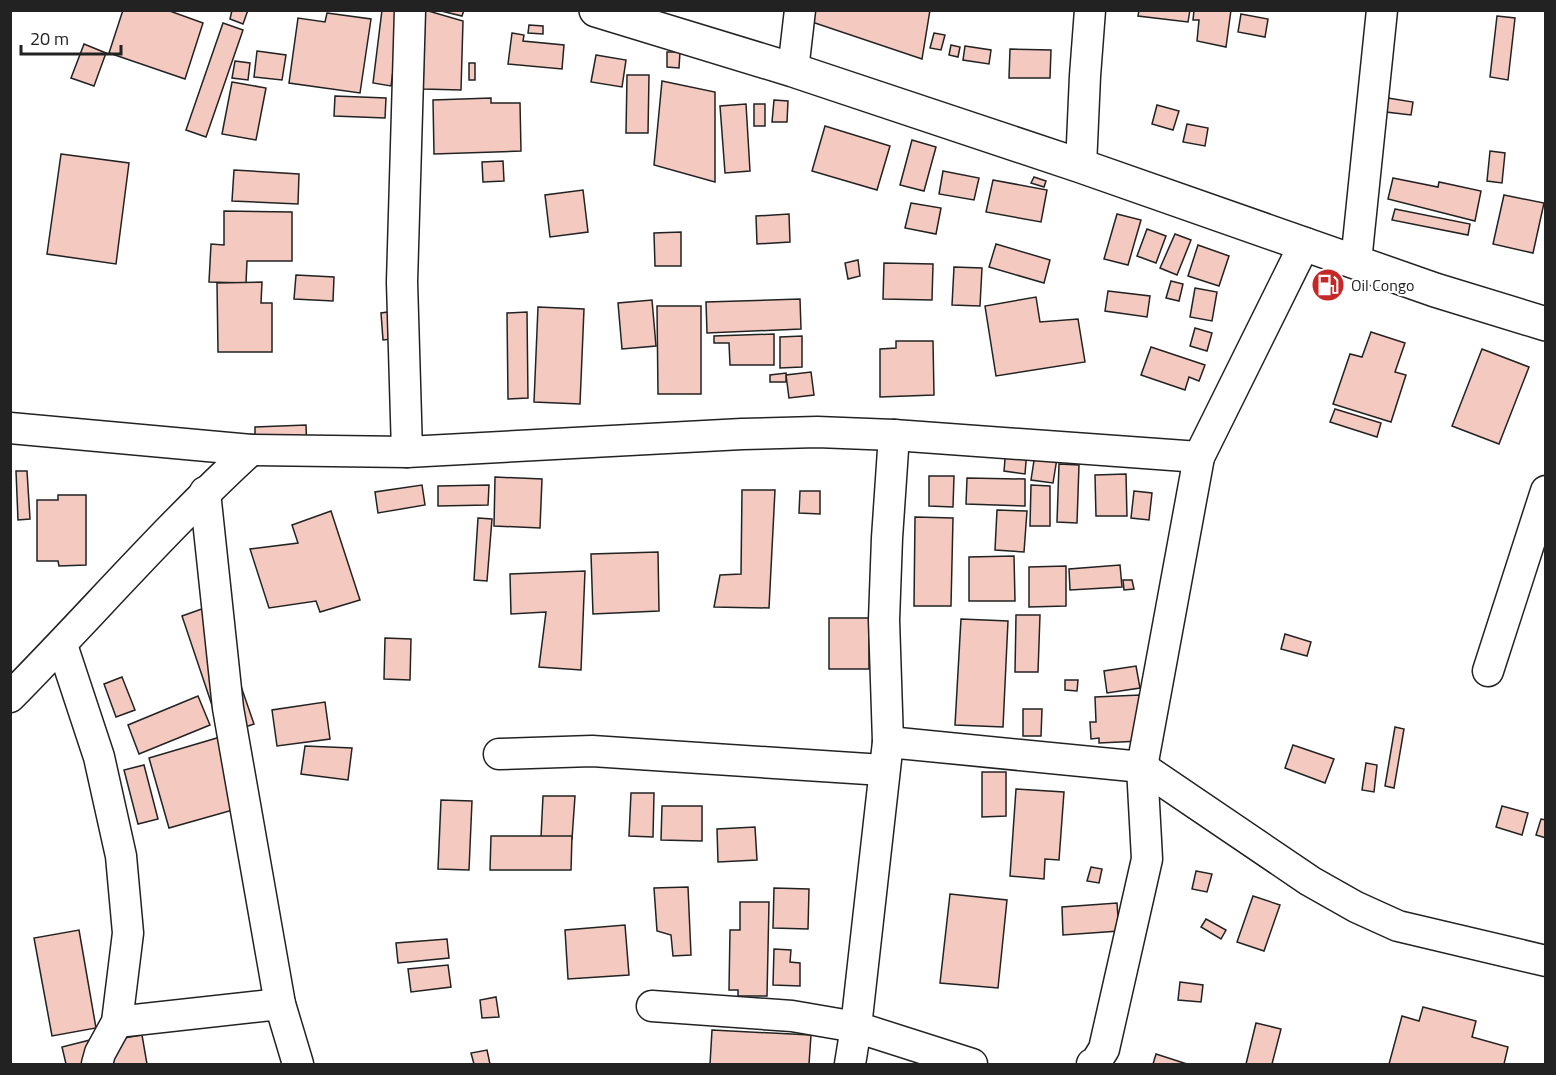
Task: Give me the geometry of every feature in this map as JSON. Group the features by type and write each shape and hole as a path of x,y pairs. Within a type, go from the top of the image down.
{"highway":[{"path":"596,10 793,70 1081,166 1435,290 1542,319"}],"street":[{"path":"407,452 402,282 410,10"},
{"path":"793,70 800,10"},
{"path":"1081,166 1084,76 1090,10"},
{"path":"1356,262 1382,10"},
{"path":"1092,1065 1104,1049 1147,859 1142,767 1199,457 1305,243"},
{"path":"10,428 250,450 407,452 817,432 894,435 1199,457"},
{"path":"850,1065 886,756 884,620 894,435"},
{"path":"10,696 62,645 205,492 250,450"},
{"path":"1488,670 1545,491"},
{"path":"205,492 228,708 280,1004 298,1065"},
{"path":"62,645 99,757 121,856 128,933 117,1022 100,1053 97,1065"},
{"path":"499,754 592,752 886,756 1142,767 1310,881 1356,907 1398,926 1545,961"},
{"path":"117,1022 280,1004"},
{"path":"652,1006 792,1016 856,1027 972,1065"}],"building":[{"path":"123,10 167,10 203,23 185,79 109,53"},
{"path":"232,10 248,10 243,24 230,19"},
{"path":"382,10 401,10 391,86 373,83"},
{"path":"425,10 463,21 461,90 423,89"},
{"path":"437,10 464,10 462,16"},
{"path":"808,10 930,10 922,59 806,20"},
{"path":"1139,10 1190,10 1188,22 1138,16"},
{"path":"1194,10 1231,10 1226,47 1197,41 1199,20 1193,20"},
{"path":"327,13 371,19 360,93 289,83 298,18 325,22"},
{"path":"1241,14 1268,19 1265,37 1238,32"},
{"path":"1497,16 1515,18 1508,80 1490,77"},
{"path":"223,23 243,30 206,137 186,130"},
{"path":"529,25 543,26 543,34 528,33"},
{"path":"512,33 524,35 523,41 564,45 562,69 508,64"},
{"path":"934,33 945,35 941,50 930,48"},
{"path":"84,44 106,53 94,86 71,78"},
{"path":"951,45 960,47 958,57 949,55"},
{"path":"965,46 991,50 989,64 963,60"},
{"path":"1010,49 1051,50 1050,78 1009,78"},
{"path":"257,51 286,55 282,80 254,77"},
{"path":"667,52 680,52 679,68 667,67"},
{"path":"596,55 626,60 622,87 591,82"},
{"path":"235,61 250,63 248,80 232,78"},
{"path":"469,63 475,63 475,80 469,80"},
{"path":"627,75 649,75 648,133 626,133"},
{"path":"662,81 715,92 715,182 654,165"},
{"path":"232,82 266,88 256,140 222,134"},
{"path":"335,96 386,98 385,118 334,116"},
{"path":"491,98 491,103 520,103 521,151 434,154 433,100"},
{"path":"1388,98 1413,102 1411,115 1386,112"},
{"path":"774,100 788,101 787,122 772,122"},
{"path":"746,104 750,171 725,173 720,106"},
{"path":"754,104 765,104 765,126 754,126"},
{"path":"1157,105 1179,111 1173,130 1152,124"},
{"path":"1187,124 1208,128 1205,146 1183,142"},
{"path":"825,126 890,146 877,190 812,171"},
{"path":"912,140 936,147 924,191 900,185"},
{"path":"1490,151 1505,153 1502,183 1487,181"},
{"path":"61,154 129,163 116,264 47,254"},
{"path":"503,161 504,181 483,182 482,162"},
{"path":"234,170 299,174 298,204 232,201"},
{"path":"943,171 979,178 974,200 939,194"},
{"path":"1034,177 1046,181 1044,187 1031,183"},
{"path":"1393,178 1438,187 1439,182 1481,191 1475,221 1388,199"},
{"path":"993,180 1047,190 1041,222 986,212"},
{"path":"583,190 588,232 550,237 545,195"},
{"path":"1504,195 1544,203 1533,253 1493,244"},
{"path":"911,203 941,208 936,234 905,228"},
{"path":"1395,209 1470,224 1468,235 1392,220"},
{"path":"224,211 292,212 292,261 247,261 246,283 209,282 211,244 224,245"},
{"path":"789,214 790,242 757,244 756,216"},
{"path":"1117,214 1141,220 1128,265 1104,259"},
{"path":"1147,229 1166,236 1156,263 1137,256"},
{"path":"681,232 681,266 655,266 654,233"},
{"path":"1175,234 1191,240 1177,275 1160,268"},
{"path":"996,244 1050,260 1044,283 989,267"},
{"path":"1198,245 1229,256 1219,286 1188,276"},
{"path":"858,260 860,276 848,279 845,263"},
{"path":"884,263 933,264 932,300 883,299"},
{"path":"954,267 982,268 980,306 952,305"},
{"path":"296,275 334,277 333,301 294,299"},
{"path":"1171,281 1183,284 1179,301 1166,298"},
{"path":"262,282 261,303 272,303 272,352 218,352 217,283"},
{"path":"1195,288 1217,292 1212,321 1190,317"},
{"path":"1108,291 1150,296 1147,317 1105,311"},
{"path":"1036,297 1040,322 1078,319 1085,362 996,376 985,306"},
{"path":"800,299 801,329 707,333 706,302"},
{"path":"652,300 656,346 622,349 618,303"},
{"path":"657,306 701,306 701,394 658,394"},
{"path":"538,307 584,309 580,404 534,402"},
{"path":"409,309 412,337 383,340 381,313"},
{"path":"527,312 528,398 508,399 507,313"},
{"path":"1195,328 1212,333 1207,351 1190,346"},
{"path":"1371,332 1405,343 1395,372 1406,375 1391,422 1333,404 1350,354 1362,357"},
{"path":"774,334 774,365 730,365 729,343 714,343 714,336"},
{"path":"802,336 802,367 780,368 780,337"},
{"path":"896,341 933,341 934,395 880,397 880,349 896,348"},
{"path":"1151,347 1205,365 1199,381 1189,377 1185,390 1141,375"},
{"path":"1482,349 1529,367 1499,444 1452,426"},
{"path":"811,372 814,395 789,398 786,375"},
{"path":"786,373 786,382 770,382 770,375"},
{"path":"1335,409 1381,423 1377,437 1330,422"},
{"path":"306,425 307,454 255,455 255,427"},
{"path":"1006,447 1027,450 1025,474 1004,471"},
{"path":"1035,454 1057,458 1053,483 1031,480"},
{"path":"1059,464 1079,465 1077,523 1057,522"},
{"path":"16,471 27,471 30,519 18,520"},
{"path":"1126,474 1127,516 1096,516 1095,475"},
{"path":"929,476 954,476 953,507 929,506"},
{"path":"495,477 542,479 540,528 494,526"},
{"path":"967,478 1025,479 1025,506 966,504"},
{"path":"422,485 425,505 378,513 375,492"},
{"path":"489,485 488,505 438,506 438,486"},
{"path":"1031,485 1050,486 1050,526 1030,526"},
{"path":"742,490 775,490 769,608 714,607 720,575 741,574"},
{"path":"800,491 820,491 820,514 799,513"},
{"path":"1134,491 1152,493 1149,520 1131,518"},
{"path":"58,495 86,495 86,565 59,566 58,561 37,561 37,500 58,500"},
{"path":"997,510 1027,511 1024,552 995,550"},
{"path":"331,511 360,600 320,612 316,601 269,608 250,549 298,543 292,525"},
{"path":"915,517 953,518 951,606 914,606"},
{"path":"478,518 492,519 487,581 474,580"},
{"path":"658,552 659,611 593,614 591,554"},
{"path":"1014,556 1015,601 969,601 969,557"},
{"path":"1120,565 1122,587 1070,590 1069,569"},
{"path":"1066,566 1066,606 1029,607 1029,567"},
{"path":"585,571 581,670 539,667 546,612 511,614 510,574"},
{"path":"1123,580 1132,580 1134,589 1124,590"},
{"path":"213,605 254,724 222,735 182,616"},
{"path":"1016,615 1040,615 1038,672 1015,672"},
{"path":"829,618 869,618 869,669 829,669"},
{"path":"961,619 1008,621 1003,727 955,725"},
{"path":"1285,634 1311,642 1307,656 1281,649"},
{"path":"385,638 411,639 410,680 384,679"},
{"path":"1136,666 1140,688 1107,693 1104,671"},
{"path":"122,677 135,710 116,717 104,684"},
{"path":"1065,680 1078,680 1077,691 1065,690"},
{"path":"1140,695 1141,741 1099,743 1099,738 1091,739 1090,722 1096,722 1095,697"},
{"path":"198,696 210,725 139,754 128,725"},
{"path":"325,702 330,739 277,746 272,710"},
{"path":"1023,709 1042,709 1041,736 1023,736"},
{"path":"1395,727 1404,729 1394,788 1385,786"},
{"path":"227,735 247,806 169,828 149,758"},
{"path":"1293,745 1334,759 1325,783 1285,768"},
{"path":"305,746 352,748 348,780 301,774"},
{"path":"1366,763 1377,765 1374,792 1362,790"},
{"path":"144,765 158,819 138,824 124,770"},
{"path":"982,772 1006,772 1006,816 982,817"},
{"path":"1016,789 1064,792 1059,860 1045,859 1044,879 1010,876"},
{"path":"631,793 654,793 653,837 629,836"},
{"path":"543,796 575,796 572,839 541,837"},
{"path":"441,800 472,801 469,870 438,869"},
{"path":"662,806 702,806 702,841 661,840"},
{"path":"1502,806 1528,813 1522,835 1496,827"},
{"path":"1541,819 1546,820 1546,838 1536,835"},
{"path":"755,827 757,860 718,862 717,829"},
{"path":"491,836 572,836 571,870 490,870"},
{"path":"1091,867 1102,869 1099,883 1087,881"},
{"path":"1196,871 1212,874 1207,892 1192,889"},
{"path":"688,887 691,955 673,956 671,935 657,931 654,888"},
{"path":"774,888 809,889 808,929 773,928"},
{"path":"950,894 1007,900 998,988 940,983"},
{"path":"1253,896 1280,905 1264,951 1237,942"},
{"path":"740,902 769,902 767,996 738,996 738,990 729,990 730,930 740,930"},
{"path":"1117,903 1119,931 1063,935 1062,907"},
{"path":"1206,919 1226,930 1221,939 1201,927"},
{"path":"625,925 629,975 568,979 565,930"},
{"path":"79,930 96,1028 52,1036 34,938"},
{"path":"447,939 449,958 398,963 396,943"},
{"path":"774,949 791,950 790,962 800,963 800,986 773,985"},
{"path":"448,965 451,987 411,992 408,969"},
{"path":"1180,982 1203,985 1201,1002 1178,1000"},
{"path":"496,997 499,1017 482,1018 480,1000"},
{"path":"1423,1007 1476,1021 1472,1037 1508,1047 1504,1064 1389,1064 1402,1016 1419,1021"},
{"path":"1256,1023 1281,1029 1272,1064 1246,1064"},
{"path":"712,1030 811,1035 809,1064 710,1064"},
{"path":"142,1035 147,1064 110,1064 106,1041"},
{"path":"90,1040 96,1064 66,1064 62,1047"},
{"path":"487,1050 490,1064 474,1064 471,1053"},
{"path":"1156,1054 1187,1064 1153,1064"}],"place":[{"name":"Oil Congo","path":"1328,285"}]}
